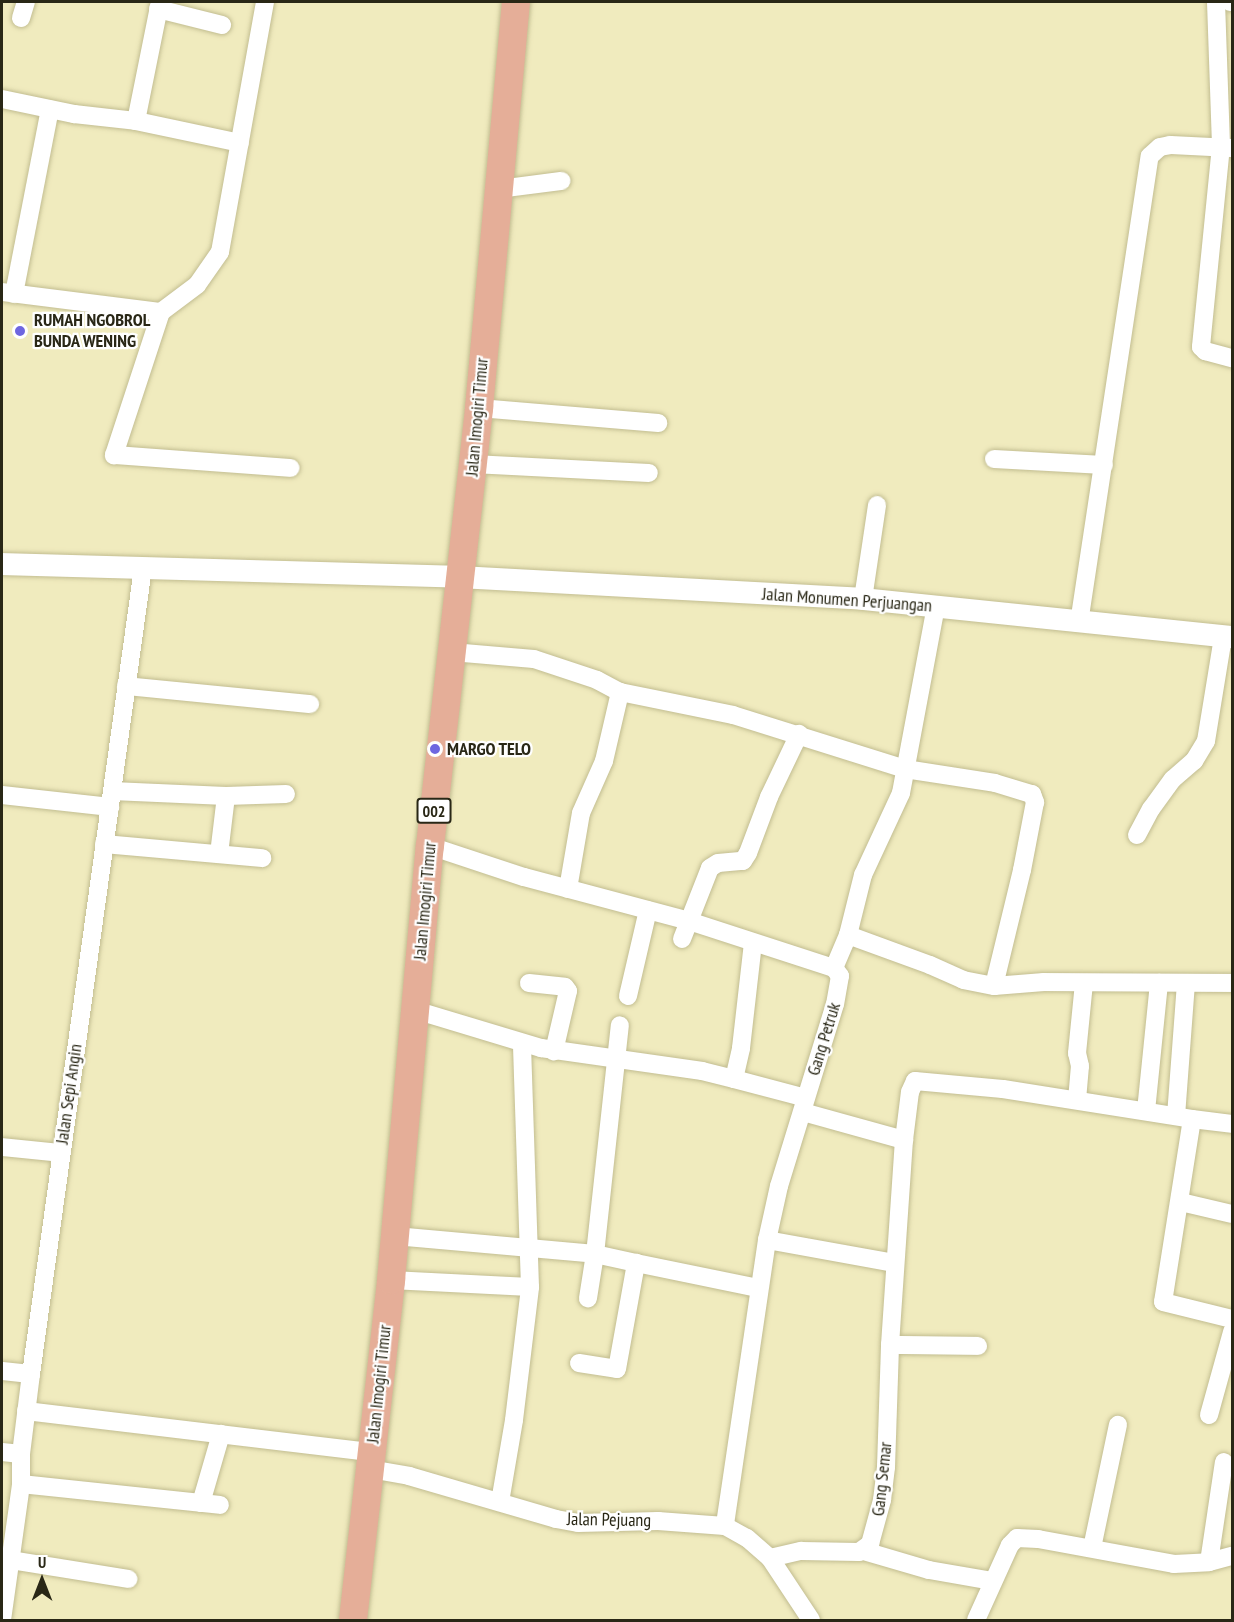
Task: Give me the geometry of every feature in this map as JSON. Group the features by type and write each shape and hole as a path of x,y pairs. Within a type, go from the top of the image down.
{"main road":[{"name":"Jalan Imogiri Timur","path":"353,1620 391,1280 430,846 479,408 516,2"}],"street":[{"path":"265,2 220,252 197,285 161,312 114,452 115,457 291,468"},
{"path":"1216,2 1227,147 1202,347 1205,351 1233,358"},
{"path":"136,121 159,5 222,25"},
{"path":"2,99 50,109 136,121 240,143"},
{"path":"50,109 8,293 161,312"},
{"path":"1078,623 1151,153 1170,145 1227,147"},
{"path":"499,189 561,181"},
{"path":"479,408 658,423"},
{"path":"994,459 1104,465"},
{"path":"473,464 649,473"},
{"path":"863,599 877,505"},
{"name":"Jalan Monumen Perjuangan","path":"2,564 461,577 863,599 1228,637"},
{"name":"Jalan Sepi Angin","path":"2,1616 21,1484 21,1454 26,1411 143,568"},
{"path":"430,846 568,889 689,921 834,968 848,935 863,875 901,793 936,606"},
{"path":"1137,835 1151,808 1173,779 1194,761 1206,741 1228,637"},
{"path":"452,652 534,659 597,680 620,692 733,714 905,769 995,783 1032,794 1035,798 1022,870 994,986"},
{"path":"126,686 310,704"},
{"path":"568,889 581,813 604,761 620,692"},
{"path":"682,939 710,868 718,863 743,861 748,853 769,797 799,734"},
{"path":"2,795 111,799 286,794"},
{"path":"219,854 226,796"},
{"path":"104,844 262,858"},
{"path":"628,996 648,910"},
{"path":"848,935 930,965 963,980 994,986 1044,982 1233,983"},
{"path":"734,1079 743,1033 753,943"},
{"name":"Gang Petruk","path":"725,1526 758,1288 767,1240 779,1186 841,981 834,968"},
{"path":"529,983 565,987 568,991 554,1051"},
{"path":"1077,1100 1080,1066 1077,1053 1084,983"},
{"path":"1146,1111 1159,983"},
{"path":"1186,983 1181,1202 1163,1302 1233,1319"},
{"path":"415,1010 522,1044 554,1051 693,1070 734,1079 904,1140"},
{"path":"588,1298 595,1254 620,1025"},
{"path":"500,1502 514,1420 530,1287 530,1246 523,1131 522,1044"},
{"path":"978,1346 890,1345 904,1140 910,1092 915,1081 975,1086 1233,1124"},
{"path":"2,1147 61,1152"},
{"path":"1181,1202 1233,1214"},
{"path":"395,1236 530,1246 595,1254 758,1288"},
{"path":"767,1240 895,1263"},
{"path":"579,1364 617,1369 636,1263"},
{"path":"391,1280 530,1287"},
{"path":"1209,1415 1233,1332"},
{"name":"Gang Semar","path":"864,1551 873,1537 882,1500 890,1345"},
{"path":"2,1371 31,1374"},
{"name":"Jalan Pejuang","path":"26,1411 221,1434 371,1461 409,1476 556,1519 578,1523 658,1521 725,1526 747,1539 770,1558 811,1620"},
{"path":"1092,1548 1118,1425"},
{"path":"201,1503 221,1434"},
{"path":"2,1452 21,1454"},
{"path":"1209,1562 1224,1462"},
{"path":"21,1484 220,1505"},
{"path":"976,1620 1010,1545 1017,1539 1038,1539 1174,1564 1209,1562 1233,1556"},
{"path":"770,1558 801,1551 864,1551 929,1570 993,1581"},
{"path":"10,1560 128,1579"}],"place":[{"name":"RUMAH NGOBROL BUNDA WENING","path":"20,331"},
{"name":"MARGO TELO","path":"435,749"}]}
